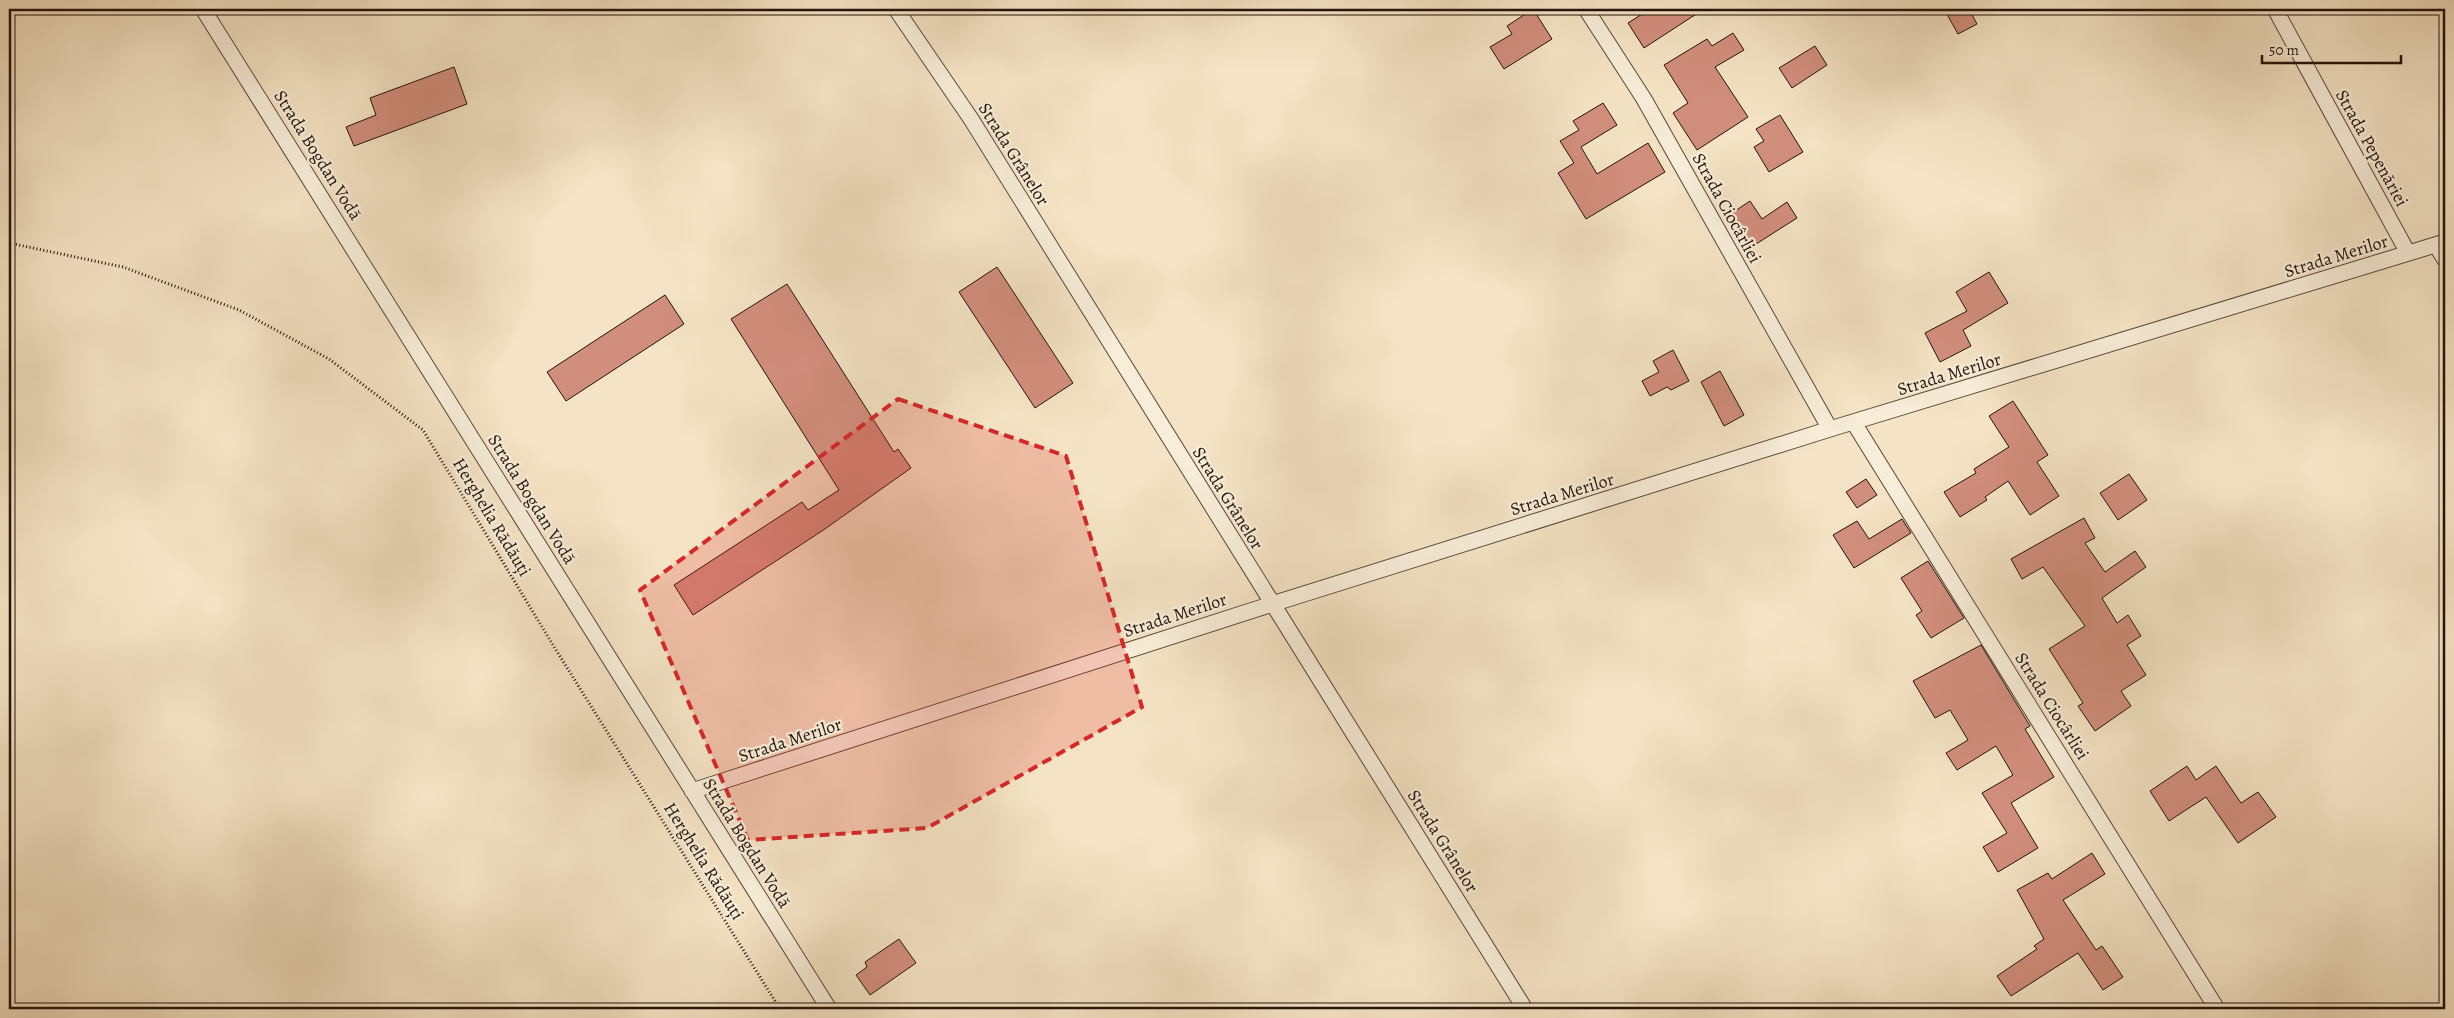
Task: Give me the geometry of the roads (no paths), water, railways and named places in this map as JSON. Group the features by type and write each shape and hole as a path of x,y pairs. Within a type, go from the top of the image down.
{"street":[{"name":"Strada Bogdan Vodă","path":"203,9 829,1009"},
{"name":"Strada Grânelor","path":"896,9 971,119 1525,1009"},
{"name":"Strada Ciocârliei","path":"1586,9 1649,108 1830,429"},
{"name":"Strada Pepenăriei","path":"2275,9 2408,253"},
{"name":"Strada Merilor","path":"692,791 1272,604 1830,429 2441,244"},
{"path":"2441,244 2445,260"},
{"name":"Strada Ciocârliei","path":"1854,423 2218,1009"}]}
